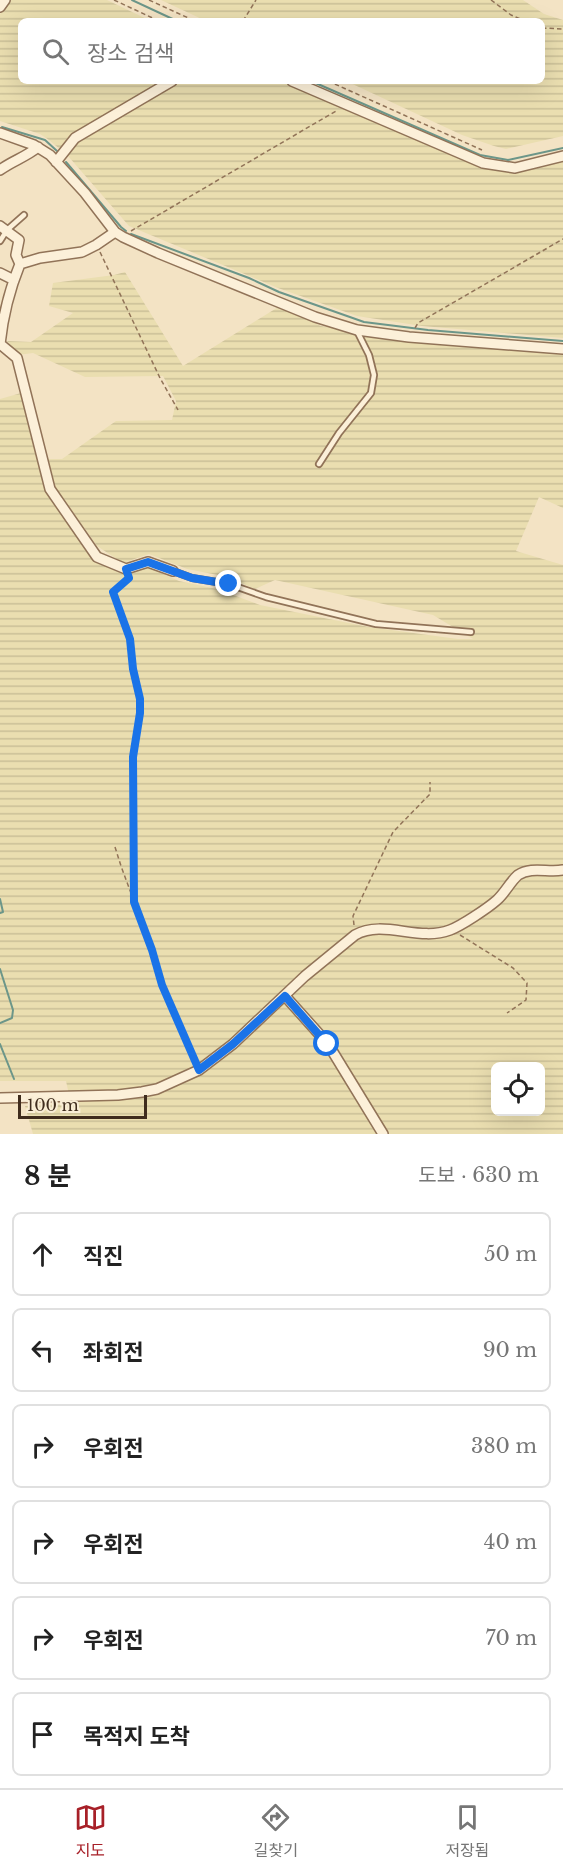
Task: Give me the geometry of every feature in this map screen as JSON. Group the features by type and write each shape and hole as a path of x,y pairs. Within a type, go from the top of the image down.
{"street":[{"path":"0,7 5,0"},
{"path":"56,162 75,138 167,84"},
{"path":"299,84 470,159 494,166 515,168 563,156"},
{"path":"0,133 38,147 50,155 119,234 158,253 315,317 357,330 409,338 563,349"},
{"path":"0,170 27,156 38,147"},
{"path":"4,228 19,240 16,255 20,264 3,314 0,344 17,358 50,489 97,556 126,569 148,562 173,571"},
{"path":"20,264 40,258 82,252 119,234"},
{"path":"0,273 14,280"},
{"path":"0,1098 108,1095 157,1089 199,1070 233,1044 305,976 364,930 379,929 432,934 451,930 497,900 518,876 538,869 549,872 563,870"},
{"path":"285,996 327,1044 383,1134"}],"lane":[{"path":"0,241 4,228 24,215"},
{"path":"319,464 339,433 370,393 374,375 369,355 357,330"},
{"path":"173,571 192,578 229,584 266,597 376,624 471,632"}],"path":[{"path":"114,0 153,18"},
{"path":"149,0 188,18"},
{"path":"245,18 256,0"},
{"path":"491,0 518,18"},
{"path":"545,28 563,28"},
{"path":"335,84 482,150"},
{"path":"119,234 346,105"},
{"path":"416,327 418,323 563,239"},
{"path":"96,245 160,378 178,410"},
{"path":"126,569 129,578 113,592 130,639 133,669 140,699 133,757 134,902"},
{"path":"355,935 353,916 380,857 393,832 430,794 430,782"},
{"path":"115,847 152,950 162,985 199,1070"},
{"path":"451,930 513,968 527,983 526,1000 507,1013"}],"shaded area":[{"path":"11,0 107,0 145,18 18,18 18,84 290,84 489,169 503,172 534,169 563,162 563,338 422,326 357,316 278,288 129,226 68,156 49,140 40,134 0,121 0,14"},
{"path":"161,0 523,0 544,14 563,20 563,136 506,149 462,135 352,84 545,84 545,18 200,18"},
{"path":"125,272 183,366 280,306 321,326 369,335 563,352 563,508 539,497 516,551 563,565 563,1134 33,1134 25,1106 71,1104 66,1081 0,1081 0,399 21,393 44,488 96,561 122,573 148,567 179,581 217,589 260,605 369,627 473,639 433,615 275,580 255,589 228,577 187,569 149,554 123,563 97,546 53,484 47,459 62,459 116,421 172,420 176,401 163,376 85,377 33,353 18,355 7,341 31,342 73,313 49,306 53,283"}],"waterway":[{"path":"132,0 171,18"},
{"path":"318,84 480,155 508,160 563,148"},
{"path":"2,127 45,140 57,151"},
{"path":"66,162 126,231"},
{"path":"131,234 249,278 279,292 364,322 428,330 563,341"},
{"path":"0,899 3,912 0,913"},
{"path":"0,969 13,1010 12,1018 0,1023"},
{"path":"0,1044 14,1079"}],"route":[{"path":"229,584 192,578 148,562 126,569 129,578 113,592 130,639 133,669 140,699 133,757 134,902 162,985 199,1070 233,1044 285,996 327,1044"}]}
